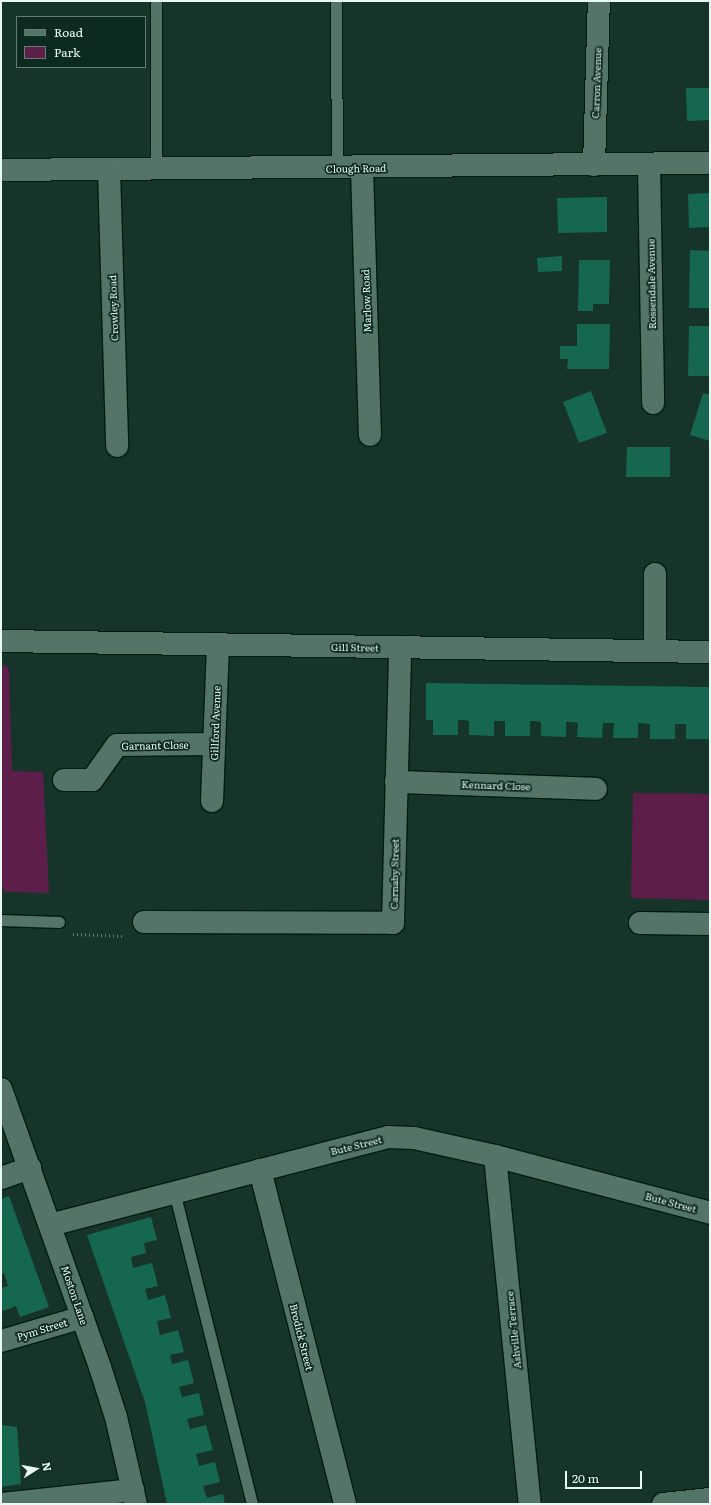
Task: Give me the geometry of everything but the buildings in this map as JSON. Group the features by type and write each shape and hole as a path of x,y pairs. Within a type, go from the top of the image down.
{"street":[{"name":"Carron Avenue","path":"594,165 599,1"},
{"name":"Clough Road","path":"1,170 362,168 710,163"},
{"name":"Rossendale Avenue","path":"649,165 653,403"},
{"name":"Marlow Road","path":"362,168 370,435"},
{"name":"Crowley Road","path":"109,170 117,446"},
{"path":"655,574 655,651"},
{"name":"Gill Street","path":"1,641 710,652"},
{"name":"Gillford Avenue","path":"212,801 218,644"},
{"name":"Carnaby Street","path":"144,922 393,923 400,648"},
{"name":"Garnant Close","path":"64,780 92,780 117,745 214,744"},
{"name":"Kennard Close","path":"396,782 596,788"},
{"path":"640,923 710,924"},
{"name":"Moston Lane","path":"1,1089 83,1317 116,1417 135,1497"},
{"name":"Bute Street","path":"50,1225 174,1191 388,1137 414,1138 495,1156 710,1213"},
{"name":"Ashville Terrace","path":"495,1156 530,1504"},
{"path":"1,1178 30,1168"},
{"name":"Brodick Street","path":"260,1170 344,1504"},
{"name":"Pym Street","path":"1,1341 83,1317"},
{"path":"2,1504 135,1497"},
{"path":"663,1504 710,1499"}],"lane":[{"path":"156,1 156,169"},
{"path":"336,1 337,168"},
{"path":"1,920 59,922"},
{"path":"174,1191 252,1504"}],"path":[{"path":"59,922 76,936 124,936 144,922"}],"green space":[{"path":"6,665 9,670 12,771 43,772 49,893 4,892 1,884 1,666"},
{"path":"633,793 710,794 710,900 631,898"}]}
